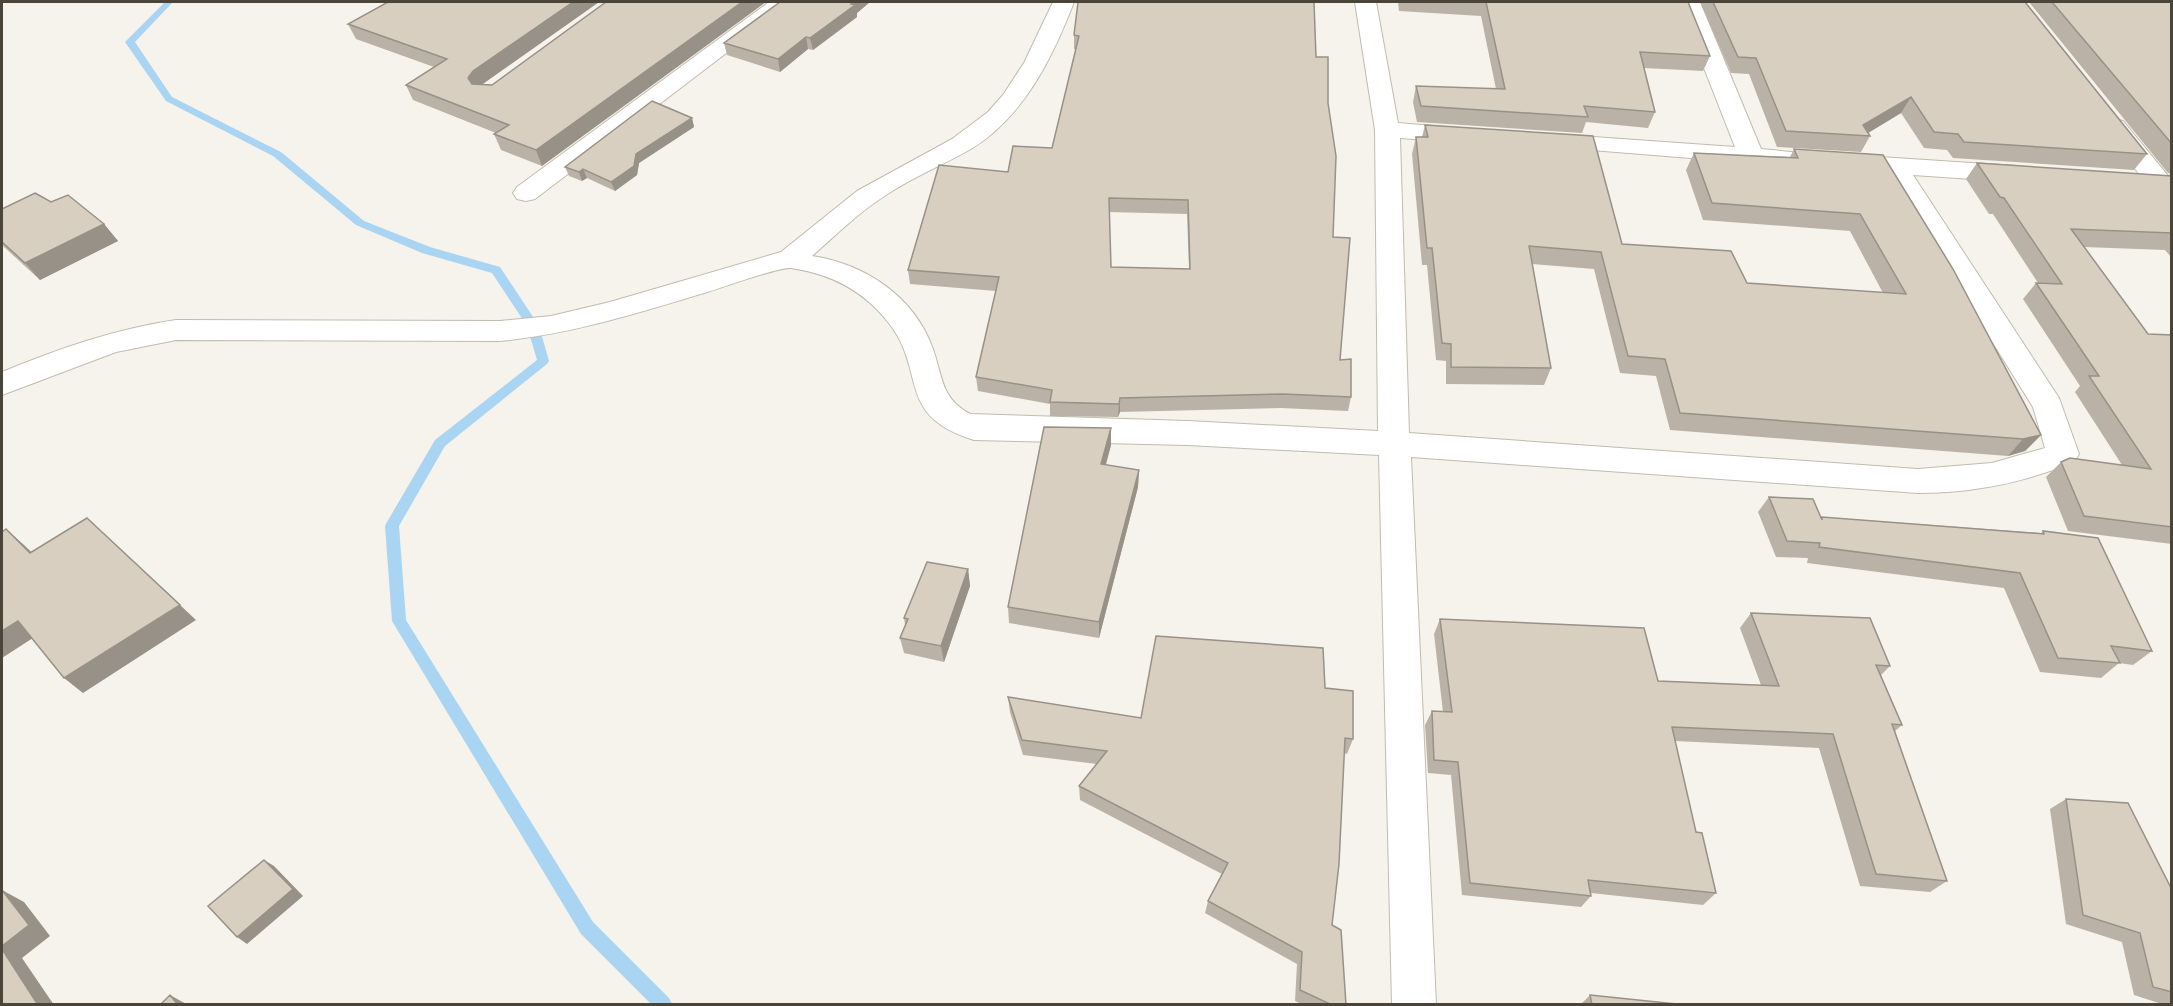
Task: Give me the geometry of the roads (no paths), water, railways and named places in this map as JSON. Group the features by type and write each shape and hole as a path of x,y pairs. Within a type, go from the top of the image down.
{"street":[{"path":"526,193 782,2"},
{"path":"2,384 104,345 135,336 176,330 500,331 551,326 613,311 761,265 791,258 874,191 918,164 962,143 987,126 1017,96 1063,2"},
{"path":"1365,2 1387,130 1394,444 1406,710 1414,1005"},
{"path":"1689,2 1751,155"},
{"path":"2102,110 2166,183"},
{"path":"1387,130 1493,138"},
{"path":"1528,140 2044,176"},
{"path":"791,258 806,266 825,266 844,272 882,297 902,321 918,349 934,402 944,415 974,428 1188,433 1394,444 1918,481 1970,481 2008,475 2063,454 2048,406 1894,166"},
{"path":"2125,181 2166,183"}],"waterway":[{"path":"169,2 130,42 169,99 277,154 360,223 426,250 496,270 533,326 543,361 440,443 392,526 399,621 587,928 663,1004"}]}
